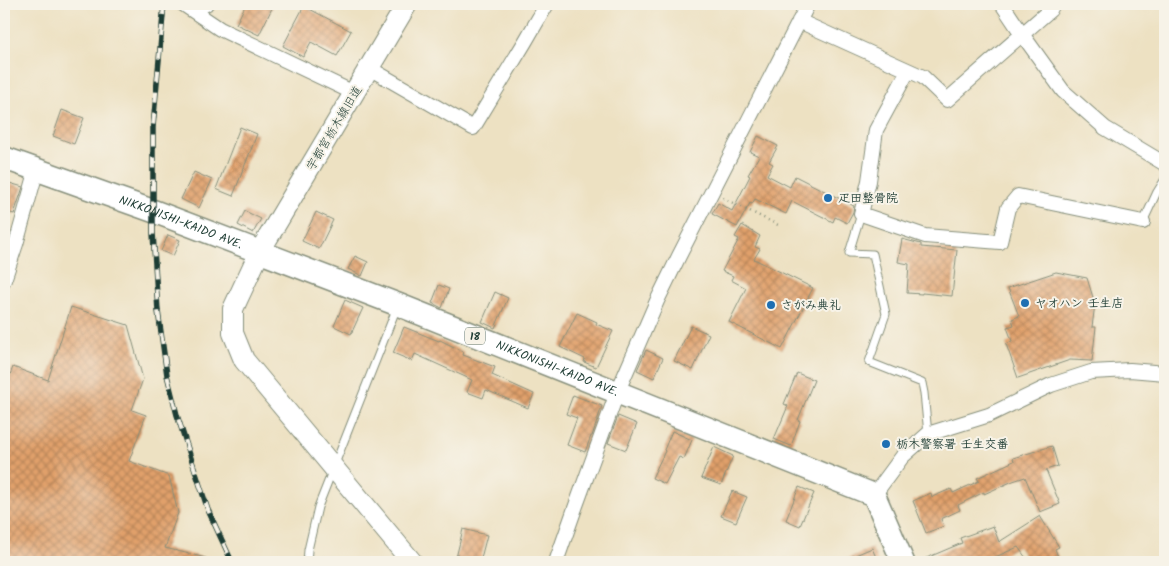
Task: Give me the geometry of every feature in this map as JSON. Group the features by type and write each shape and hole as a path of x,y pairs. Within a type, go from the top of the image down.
{"main road":[{"name":"NIKKONISHI-KAIDO AVE.","path":"4,158 260,251 874,495"},
{"path":"874,495 903,562"}],"street":[{"path":"187,7 206,4"},
{"name":"宇都宮栃木線旧道","path":"407,4 260,251 233,309 233,333 244,360 412,562"},
{"path":"369,68 472,128 546,4"},
{"path":"556,562 617,393 657,301 808,4"},
{"path":"1002,4 1063,91 1105,128 1165,164"},
{"path":"799,21 923,77 947,100 1050,10 1053,4"},
{"path":"187,7 220,29 354,93"},
{"path":"908,71 876,130 861,214 924,236 1000,242 1008,208 1018,196 1143,222"},
{"path":"4,280 37,169"},
{"path":"874,495 902,457 928,434 989,415 1051,385 1091,372 1130,370 1165,373"}],"lane":[{"path":"1143,222 1165,179"},
{"path":"861,214 849,253 873,254 886,314 869,362 922,383 928,434"},
{"path":"307,562 318,507 398,305"}],"path":[{"path":"712,193 780,226"}],"building":[{"path":"246,4 274,4 259,35 236,24"},
{"path":"304,6 351,31 337,56 311,42 303,57 283,46"},
{"path":"62,110 84,118 74,144 53,136"},
{"path":"240,127 257,134 233,196 216,189"},
{"path":"758,136 778,146 769,162 773,164 767,175 790,187 795,176 854,206 847,223 835,217 833,222 792,201 786,214 755,199 752,204 750,203 737,227 712,214 718,203 732,211 750,176 748,175 759,156 750,152"},
{"path":"194,172 212,180 199,208 181,199"},
{"path":"6,182 23,187 14,214 4,211 4,188"},
{"path":"245,211 261,219 253,233 238,225"},
{"path":"316,212 333,220 319,249 302,241"},
{"name":"さがみ典礼","path":"742,225 760,236 755,247 760,249 754,259 813,288 782,349 729,322 746,288 731,280 733,276 722,271 739,239 735,237"},
{"path":"168,235 180,240 173,256 161,251"},
{"path":"902,239 921,244 921,247 957,250 952,296 907,293 909,264 898,262"},
{"path":"355,256 368,262 362,276 348,269"},
{"path":"1056,272 1087,278 1095,304 1092,327 1096,327 1092,361 1070,360 1018,378 1006,344 1012,341 1007,327 1014,325 1012,319 1019,316 1008,288"},
{"path":"439,285 449,289 442,308 432,303"},
{"path":"495,292 508,298 495,328 482,322"},
{"path":"345,300 363,308 351,334 334,326"},
{"path":"71,307 128,325 143,379 132,410 146,415 129,461 169,476 178,513 165,548 206,558 205,562 4,562 4,391 13,367 48,380"},
{"path":"577,313 613,331 596,367 584,362 585,359 560,347"},
{"path":"691,326 709,334 693,370 674,361"},
{"path":"404,327 440,340 464,352 463,355 495,367 492,375 534,394 528,408 486,390 483,398 467,392 472,380 415,354 412,361 393,353"},
{"path":"646,350 663,358 654,378 637,370"},
{"path":"797,373 814,380 798,420 800,421 791,446 774,439 788,406 784,404"},
{"path":"573,395 602,406 585,452 567,445 577,418 566,414"},
{"path":"618,416 637,424 626,450 608,443"},
{"path":"672,431 692,440 684,459 679,457 665,484 652,478"},
{"path":"1052,446 1058,466 1046,470 1060,504 1040,512 1025,477 984,494 984,492 958,505 960,510 941,519 944,526 926,533 913,501 931,493 932,497 951,489 953,493 979,481 977,478 1014,461 1013,458"},
{"path":"714,447 733,456 721,485 701,478"},
{"path":"799,487 814,493 800,526 786,520"},
{"path":"732,491 747,497 736,522 721,516"},
{"path":"1040,516 1059,547 1055,549 1060,562 1029,562 1018,547 984,562 966,562 964,558 954,562 917,562 962,543 960,538 993,526 999,542"},
{"path":"463,529 487,535 480,562 455,562"},
{"path":"872,548 878,562 839,562"}],"railway":[{"path":"164,4 153,127 153,233 158,311 167,375 177,415 208,510 232,562"}],"place":[{"name":"疋田整骨院","path":"828,198"},
{"name":"ヤオハン 壬生店","path":"1025,303"},
{"name":"さがみ典礼","path":"771,305"},
{"name":"栃木警察署 壬生交番","path":"886,444"}]}
